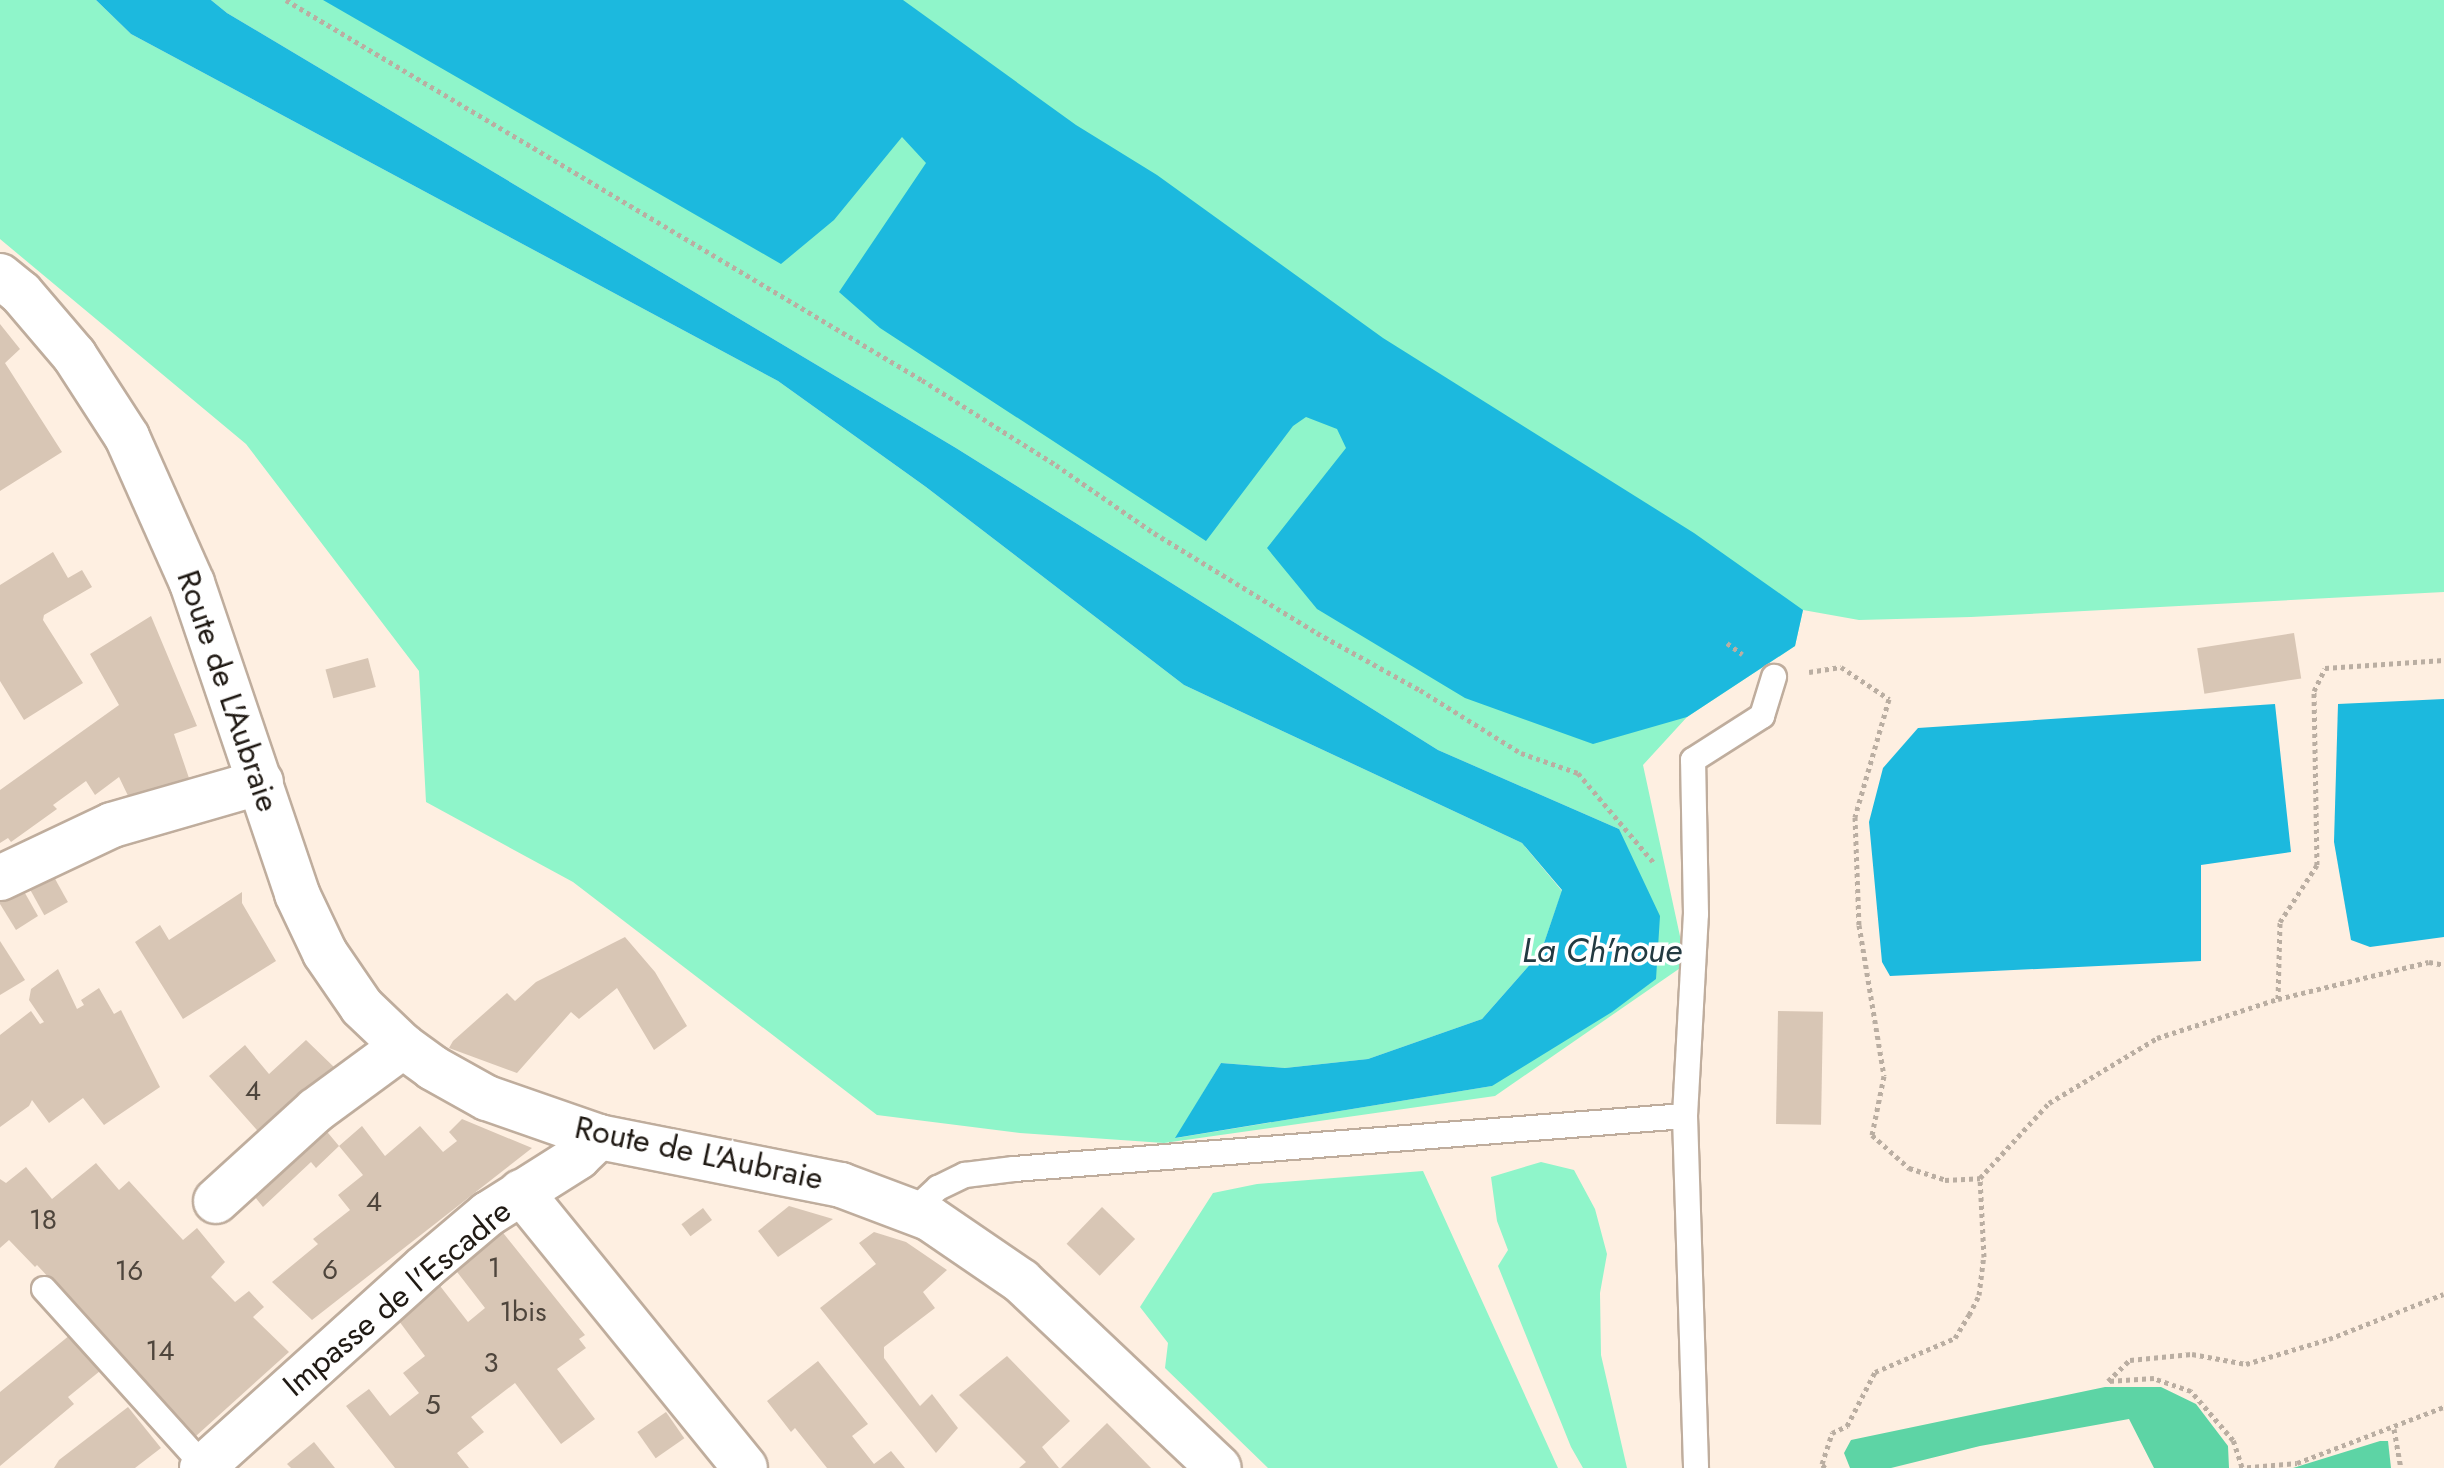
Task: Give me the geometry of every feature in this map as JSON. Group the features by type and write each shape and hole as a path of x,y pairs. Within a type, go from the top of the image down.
{"street":[{"name":"Route de L'Aubraie","path":"0,276 21,293 74,355 127,437 192,583 297,894 325,953 362,1007 403,1046 433,1068 487,1098 599,1137 841,1185 929,1218 1021,1281 1219,1468"},
{"path":"0,878 112,825 261,782"},
{"path":"216,1201 316,1110 403,1046"},
{"name":"Impasse de l'Escadre","path":"203,1467 488,1214 578,1157 599,1137"},
{"path":"521,1192 745,1468"}],"lane":[{"path":"1696,1468 1685,1116 1696,914 1693,760 1762,716 1774,677"},
{"path":"911,1213 938,1188 965,1175 1685,1116"},
{"path":"44,1289 203,1467"}],"path":[{"path":"286,0 922,380 1154,533 1317,633 1420,690 1521,753 1578,773 1696,914"},
{"path":"2278,999 2280,922 2317,865 2314,691 2325,668 2444,660"},
{"path":"1774,677 1841,667 1889,699 1855,817 1859,925 1884,1076 1872,1135 1909,1168 1945,1180 1980,1178 2049,1103 2157,1038 2278,999 2429,962 2444,965"},
{"path":"1825,1468 1822,1464 1832,1433 1847,1426 1875,1372 1955,1338 1969,1315 1979,1295 1984,1257 1980,1178"},
{"path":"2444,1294 2329,1339 2246,1364 2192,1354 2130,1360 2108,1381 2154,1378 2191,1391 2233,1440 2240,1467 2297,1463 2394,1429 2444,1407"},
{"path":"2394,1429 2401,1468"}],"green space":[{"path":"0,0 96,0 131,34 778,381 926,487 1184,685 1522,843 1562,891 1541,952 1482,1019 1368,1059 1285,1068 1221,1063 1176,1138 1492,1086 1619,829 1438,750 956,448 227,13 211,0 2444,0 2444,592 1971,617 1859,620 1803,610 1795,646 1687,717 1643,765 1686,964 1495,1096 1164,1143 1020,1133 877,1115 573,882 426,802 419,671 246,444 0,239"},
{"path":"1541,1162 1574,1170 1595,1209 1607,1254 1600,1293 1601,1355 1627,1468 1583,1468 1571,1447 1498,1266 1508,1250 1497,1221 1491,1177"},
{"path":"1423,1171 1558,1468 1268,1468 1165,1368 1168,1343 1140,1307 1213,1193 1257,1184"},
{"path":"2105,1387 2161,1387 2196,1404 2228,1446 2229,1468 2154,1468 2129,1419 1980,1446 1891,1468 1850,1468 1844,1453 1851,1440"},
{"path":"2388,1441 2391,1468 2293,1468"}],"water":[{"name":"La Ch'noue","path":"96,0 211,0 227,13 956,448 1438,750 1619,829 1660,916 1656,979 1612,1012 1492,1086 1175,1138 1221,1063 1285,1068 1368,1059 1482,1019 1541,952 1562,890 1522,843 1184,685 926,487 778,381 131,34"},
{"path":"323,0 903,0 1076,125 1157,175 1383,338 1694,533 1803,610 1795,646 1687,717 1593,744 1465,698 1317,609 1267,548 1346,448 1337,429 1306,417 1293,426 1206,541 880,328 839,292 926,163 902,137 834,220 781,264"},
{"path":"2444,699 2444,937 2370,947 2351,940 2334,842 2338,704"},
{"path":"2275,704 2291,852 2201,865 2201,961 1890,976 1882,962 1869,822 1883,768 1918,728"}],"building":[{"path":"0,324 20,349 5,363 62,452 0,491"},
{"path":"53,552 68,578 82,570 92,587 44,615 43,620 83,683 24,720 0,681 0,585"},
{"path":"151,616 197,726 174,734 191,784 131,802 119,777 95,795 86,781 53,805 57,809 11,842 8,838 0,843 0,790 119,705 90,654"},
{"path":"2294,633 2301,678 2204,694 2197,648"},
{"path":"368,658 376,687 333,698 325,669"},
{"path":"49,868 68,902 44,915 25,881"},
{"path":"17,879 38,916 16,930 0,904 0,890"},
{"path":"242,892 242,903 276,961 183,1019 135,942 160,925 169,940"},
{"path":"625,937 655,972 687,1026 654,1050 617,988 579,1019 571,1012 517,1073 449,1048 507,993 515,1001 536,982"},
{"path":"0,941 25,980 0,995"},
{"path":"58,969 77,1009 84,1005 81,1000 99,988 114,1014 121,1010 160,1087 104,1125 83,1098 49,1123 32,1100 29,1106 0,1127 0,1035 31,1011 40,1024 44,1022 29,1000 31,989"},
{"path":"1778,1011 1823,1012 1821,1125 1776,1124"},
{"path":"306,1040 335,1068 264,1138 209,1076 245,1045 269,1074"},
{"path":"462,1119 532,1148 312,1320 272,1282 318,1244 313,1239 350,1210 338,1195 363,1175 339,1146 362,1126 385,1156 420,1126 443,1152 457,1141 449,1132"},
{"path":"318,1121 339,1146 316,1168 311,1162 263,1207 247,1187"},
{"path":"96,1163 119,1190 129,1181 183,1240 197,1228 225,1262 211,1277 235,1302 249,1291 264,1307 253,1317 289,1352 196,1436 37,1265 35,1267 9,1240 0,1248 0,1179 6,1183 26,1167 52,1199"},
{"path":"789,1206 833,1219 778,1257 758,1231"},
{"path":"1102,1207 1135,1239 1100,1276 1067,1244"},
{"path":"703,1208 712,1220 690,1236 681,1224"},
{"path":"500,1229 585,1335 579,1339 586,1348 557,1369 595,1419 561,1444 515,1383 471,1417 484,1432 457,1453 469,1468 395,1468 346,1406 369,1389 390,1416 419,1393 403,1373 425,1356 396,1317 437,1282 468,1322 485,1308 454,1268"},
{"path":"874,1232 906,1242 947,1270 923,1292 935,1308 884,1347 884,1358 920,1406 932,1394 958,1428 936,1453 820,1308 876,1264 859,1243"},
{"path":"70,1335 100,1371 68,1397 74,1404 0,1466 0,1392"},
{"path":"1007,1356 1070,1421 1042,1447 1059,1468 1019,1468 1026,1462 959,1395"},
{"path":"818,1361 868,1424 852,1436 874,1464 891,1451 905,1468 827,1468 795,1428 791,1432 767,1401"},
{"path":"128,1407 161,1448 135,1468 54,1468 59,1460"},
{"path":"666,1412 684,1438 656,1458 637,1432"},
{"path":"1107,1423 1151,1468 1061,1468"},
{"path":"314,1442 335,1468 291,1468 287,1464"}]}
